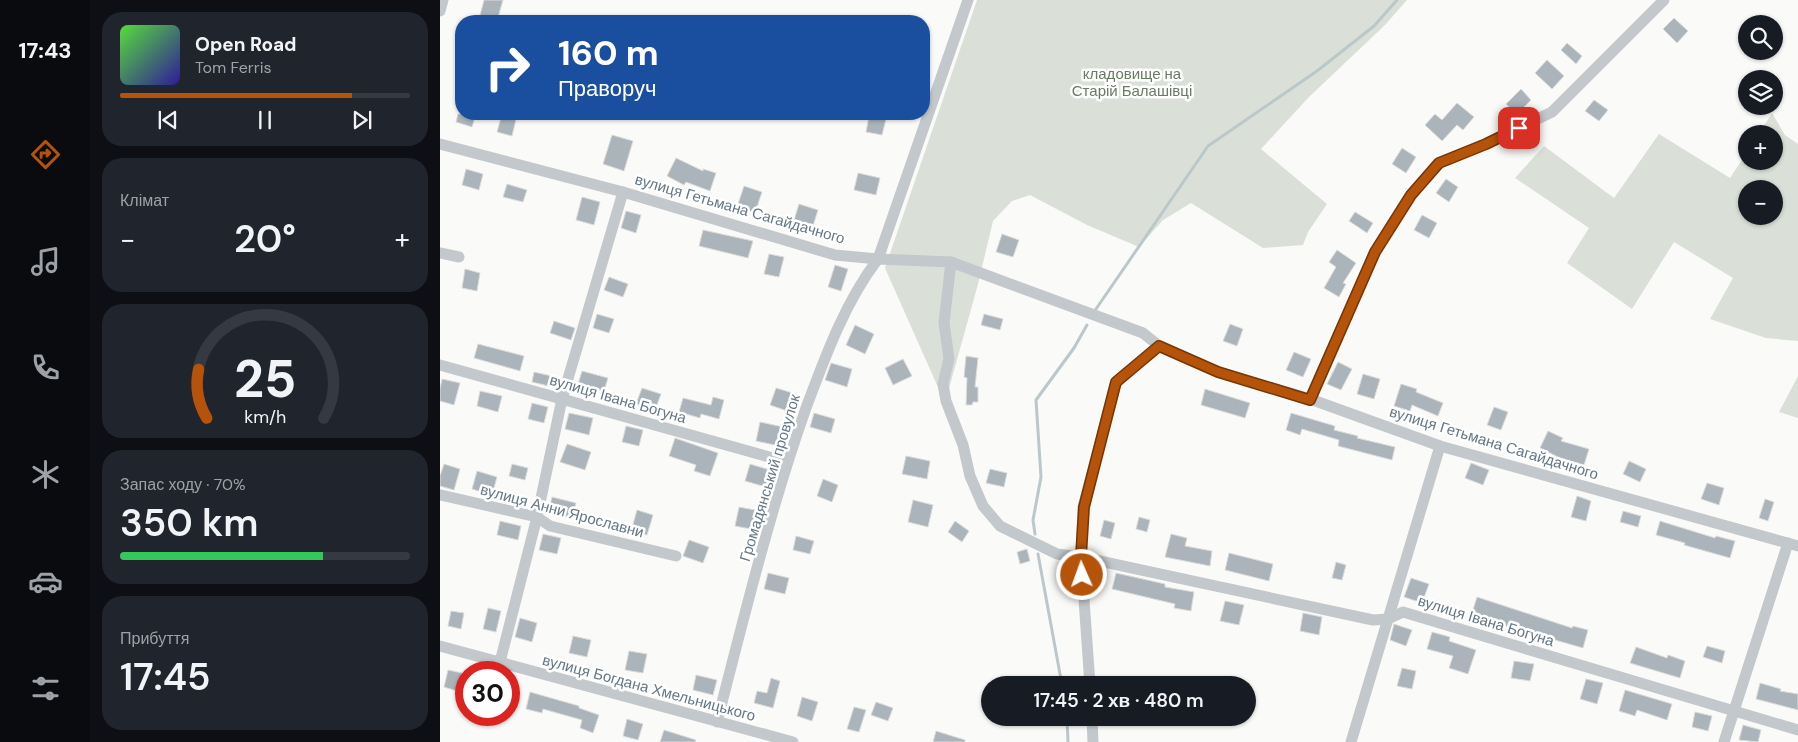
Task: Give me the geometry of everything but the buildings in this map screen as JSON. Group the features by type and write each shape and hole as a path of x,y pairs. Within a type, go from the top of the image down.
{"street":[{"path":"440,11 443,0"},
{"name":"Громадянський провулок","path":"930,109 968,0"},
{"path":"1310,400 1375,252 1411,195 1439,163 1486,144 1552,112 1664,0"},
{"name":"Громадянський провулок","path":"717,722 787,462 825,356 864,277 878,259 926,120"},
{"name":"вулиця Гетьмана Сагайдачного","path":"440,144 623,192 835,255 952,262 1143,333 1159,346 1218,372 1310,400 1440,446 1793,544"},
{"path":"500,661 537,517 562,399 623,192"},
{"path":"440,253 459,257"},
{"path":"952,262 944,323 949,359 943,384 946,401 963,445 970,476 983,506 1000,526 1057,554 1081,556"},
{"path":"1089,676 1081,556 1084,507 1116,382 1159,346"},
{"name":"вулиця Івана Богуна","path":"440,365 787,462"},
{"path":"1351,742 1440,446"},
{"name":"вулиця Анни Ярославни","path":"441,495 537,517 550,526 676,556"},
{"path":"1724,742 1733,711 1793,544"},
{"name":"вулиця Івана Богуна","path":"1081,556 1373,620 1388,618 1403,612 1798,730"},
{"name":"вулиця Богдана Хмельницького","path":"440,646 496,661"},
{"name":"вулиця Богдана Хмельницького","path":"520,668 793,742"},
{"path":"1092,726 1093,742"}],"green space":[{"name":"кладовище на Старій Балашівці","path":"977,0 1407,0 1385,25 1309,97 1261,149 1327,204 1308,232 1303,245 1263,248 1191,203 1163,220 1139,247 1087,225 1030,195 1012,201 993,221 978,284 945,403 885,268"},
{"path":"1771,115 1773,115 1779,125 1765,125"},
{"path":"1783,132 1798,144 1798,341 1766,338 1710,319 1733,278 1674,242 1632,309 1567,263 1589,228 1515,178 1544,146 1614,198 1659,134 1730,178 1738,166 1738,170 1783,170"},
{"path":"1798,376 1798,418 1779,412"}],"waterway":[{"path":"1096,309 1208,146 1317,71 1374,26 1397,0"},
{"path":"1035,534 1033,520 1041,477 1036,400 1074,348 1087,325"},
{"path":"1038,554 1060,676"},
{"path":"1067,726 1068,742"}],"route":[{"path":"1082,575 1081,556 1084,507 1116,382 1159,346 1218,372 1310,400 1375,252 1411,195 1439,163 1519,128"}]}
